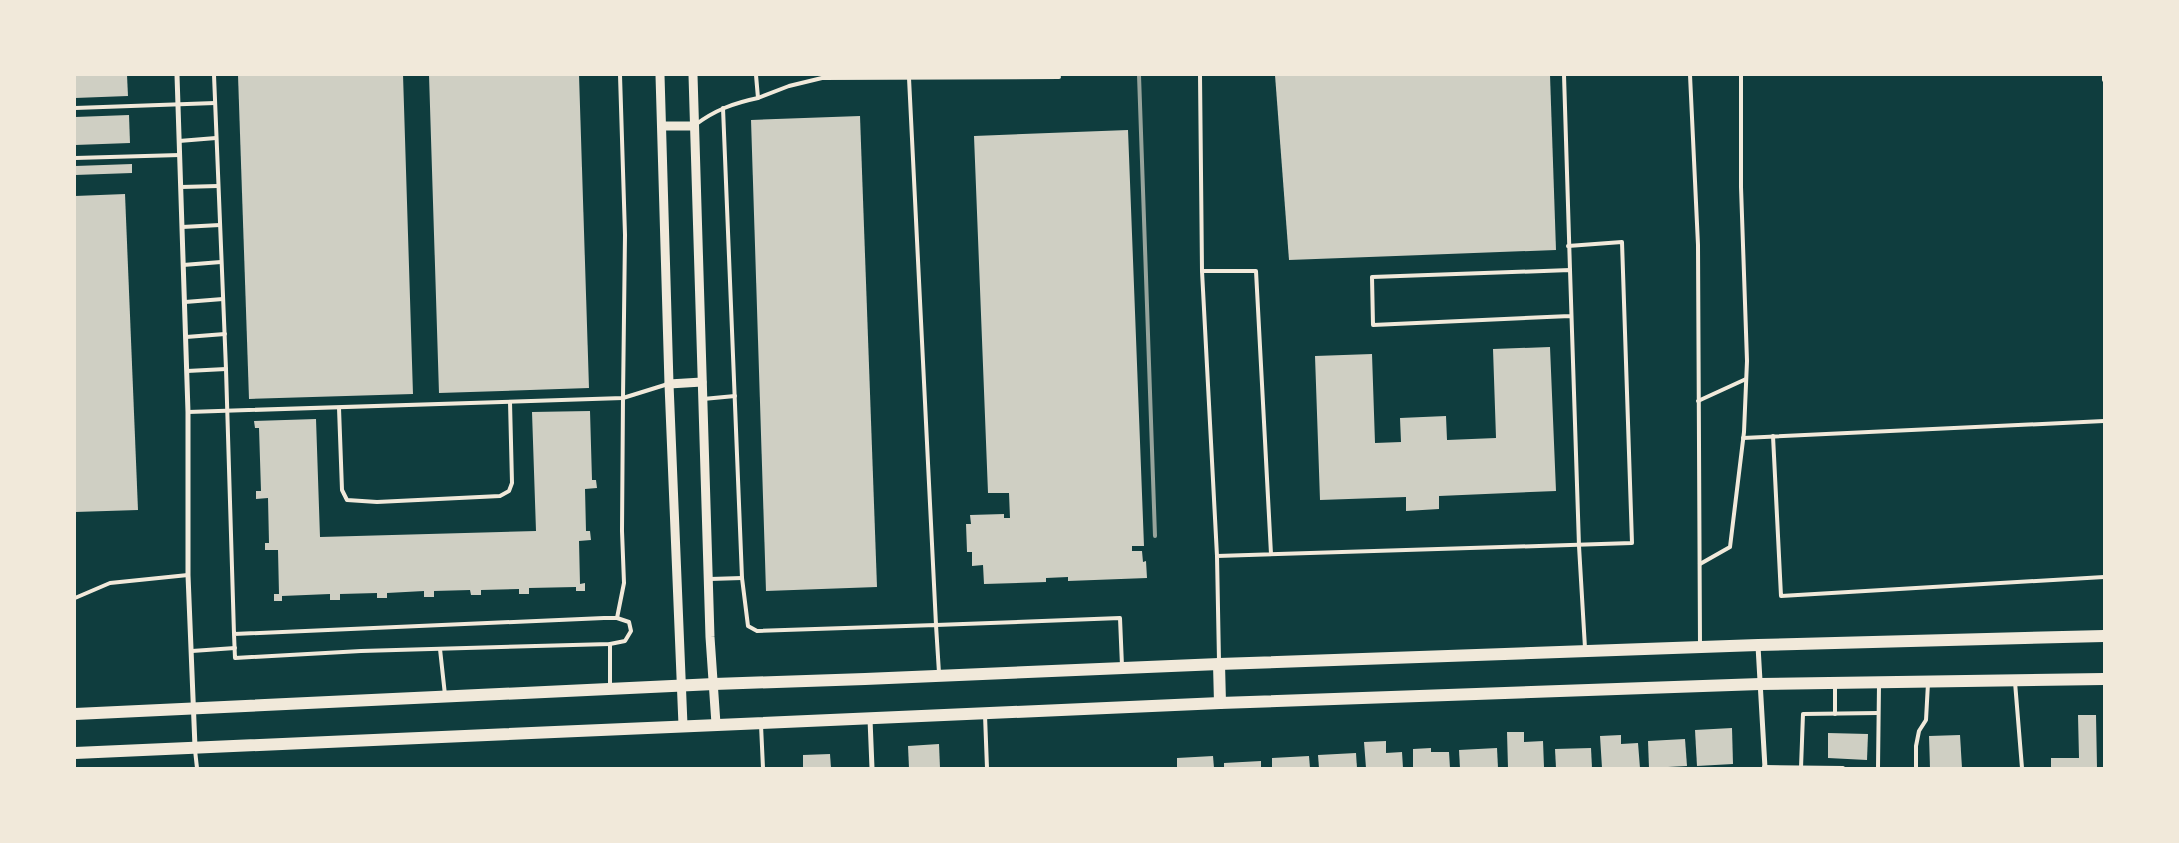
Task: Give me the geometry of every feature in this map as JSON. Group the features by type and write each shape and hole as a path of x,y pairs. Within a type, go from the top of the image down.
{"main road":[{"path":"75,714 714,684 1219,664 1758,645 2104,636"},
{"path":"1219,664 1220,703"},
{"path":"75,753 1220,703 1760,684 2104,679"}],"street":[{"path":"177,75 188,412 188,575 195,748"},
{"path":"660,75 669,384 683,725"},
{"path":"693,75 710,579 710,637 716,724"},
{"path":"662,126 694,126"},
{"path":"669,384 702,382"},
{"path":"1758,645 1764,768"},
{"path":"870,718 872,768"}],"lane":[{"path":"214,75 226,369 227,412 234,634 235,648 235,658 610,644 625,641 631,631 629,622 617,618 234,634"},
{"path":"617,618 624,582 622,531 625,235 620,75"},
{"path":"756,75 758,98"},
{"path":"1200,75 1202,271 1217,556 1219,664"},
{"path":"1564,75 1570,316 1579,546 1586,651"},
{"path":"1690,75 1698,245 1700,647"},
{"path":"1700,564 1730,547 1743,438 1746,380 1741,187 1741,75"},
{"path":"2104,75 2104,80"},
{"path":"694,126 710,114 736,103 758,98 789,86 822,78 1059,77"},
{"path":"910,78 939,676"},
{"path":"75,108 215,103"},
{"path":"723,108 742,578 748,626 758,631 1120,618 1122,668"},
{"path":"179,141 216,138"},
{"path":"75,158 180,155"},
{"path":"181,187 218,186"},
{"path":"182,227 220,225"},
{"path":"1217,556 1632,543 1622,242 1568,246"},
{"path":"184,265 221,262"},
{"path":"1570,270 1372,277 1373,325 1570,316"},
{"path":"1202,271 1256,271 1271,554"},
{"path":"185,302 223,300"},
{"path":"186,337 224,334"},
{"path":"187,371 226,369"},
{"path":"1698,401 1746,380"},
{"path":"188,412 624,398 669,384"},
{"path":"703,399 735,396"},
{"path":"339,408 342,490 347,500 377,502 500,496 509,491 512,483 510,402"},
{"path":"1743,438 2104,421"},
{"path":"1773,436 1781,596 2104,577"},
{"path":"75,598 110,583 188,575"},
{"path":"710,579 742,578"},
{"path":"610,644 610,689"},
{"path":"192,651 235,648"},
{"path":"440,649 445,697"},
{"path":"2015,680 2022,768"},
{"path":"1916,768 1916,746 1919,731 1926,720 1928,681"},
{"path":"1878,768 1879,682"},
{"path":"1835,683 1835,714"},
{"path":"985,713 987,768"},
{"path":"1801,768 1803,714 1878,713"},
{"path":"761,722 763,768"},
{"path":"195,748 196,768"},
{"path":"1764,768 1843,768"}],"building":[{"path":"75,75 127,75 128,96 75,98"},
{"path":"238,75 403,75 413,394 249,399"},
{"path":"429,75 579,75 589,388 439,393"},
{"path":"1275,75 1550,75 1556,250 1289,260"},
{"path":"129,115 130,143 75,145 75,117"},
{"path":"860,116 877,587 766,591 751,120"},
{"path":"1128,130 1144,546 1132,546 1132,551 1142,551 1143,562 1146,561 1147,578 1068,581 1068,577 1046,578 1046,582 984,584 983,565 972,566 972,552 967,552 966,524 971,524 970,515 1004,514 1004,518 1010,518 1009,493 988,493 974,136"},
{"path":"132,164 132,173 75,175 75,166"},
{"path":"125,194 138,510 75,512 75,196"},
{"path":"1550,347 1556,491 1439,496 1439,509 1406,511 1406,497 1320,500 1315,356 1372,354 1375,443 1401,442 1400,418 1446,416 1447,440 1496,438 1493,349"},
{"path":"590,411 592,480 596,480 597,488 585,489 586,531 590,531 591,540 579,541 580,584 585,583 585,591 576,591 576,587 529,588 529,594 519,594 519,589 481,590 481,595 471,595 470,590 434,591 434,597 424,597 424,591 387,593 387,598 377,598 377,593 340,594 340,600 330,600 330,594 282,596 282,601 274,601 274,594 279,594 278,550 265,550 265,543 269,543 268,498 256,499 256,491 261,491 259,428 255,428 254,421 316,419 320,537 536,531 532,412"},
{"path":"2078,715 2096,715 2097,768 2051,768 2051,758 2079,758"},
{"path":"1732,728 1733,764 1697,766 1695,730"},
{"path":"1507,732 1524,732 1524,742 1543,741 1544,767 1508,768"},
{"path":"1828,733 1868,734 1867,760 1828,758"},
{"path":"1621,735 1621,744 1638,743 1640,768 1602,768 1600,736"},
{"path":"1960,735 1962,768 1930,768 1929,736"},
{"path":"1685,739 1687,766 1649,768 1648,741"},
{"path":"1386,741 1386,753 1402,752 1403,768 1366,768 1364,742"},
{"path":"939,744 940,768 909,768 908,746"},
{"path":"1431,748 1431,752 1449,752 1450,768 1413,768 1413,749"},
{"path":"1497,748 1498,768 1460,768 1459,750"},
{"path":"1591,748 1592,768 1556,768 1555,749"},
{"path":"1356,753 1357,768 1319,768 1318,755"},
{"path":"830,754 831,768 803,768 803,755"},
{"path":"1213,756 1214,768 1177,768 1177,758"},
{"path":"1309,756 1310,768 1272,768 1272,758"},
{"path":"1261,761 1261,768 1224,768 1224,763"}],"railway":[{"path":"1139,75 1155,536"}]}
